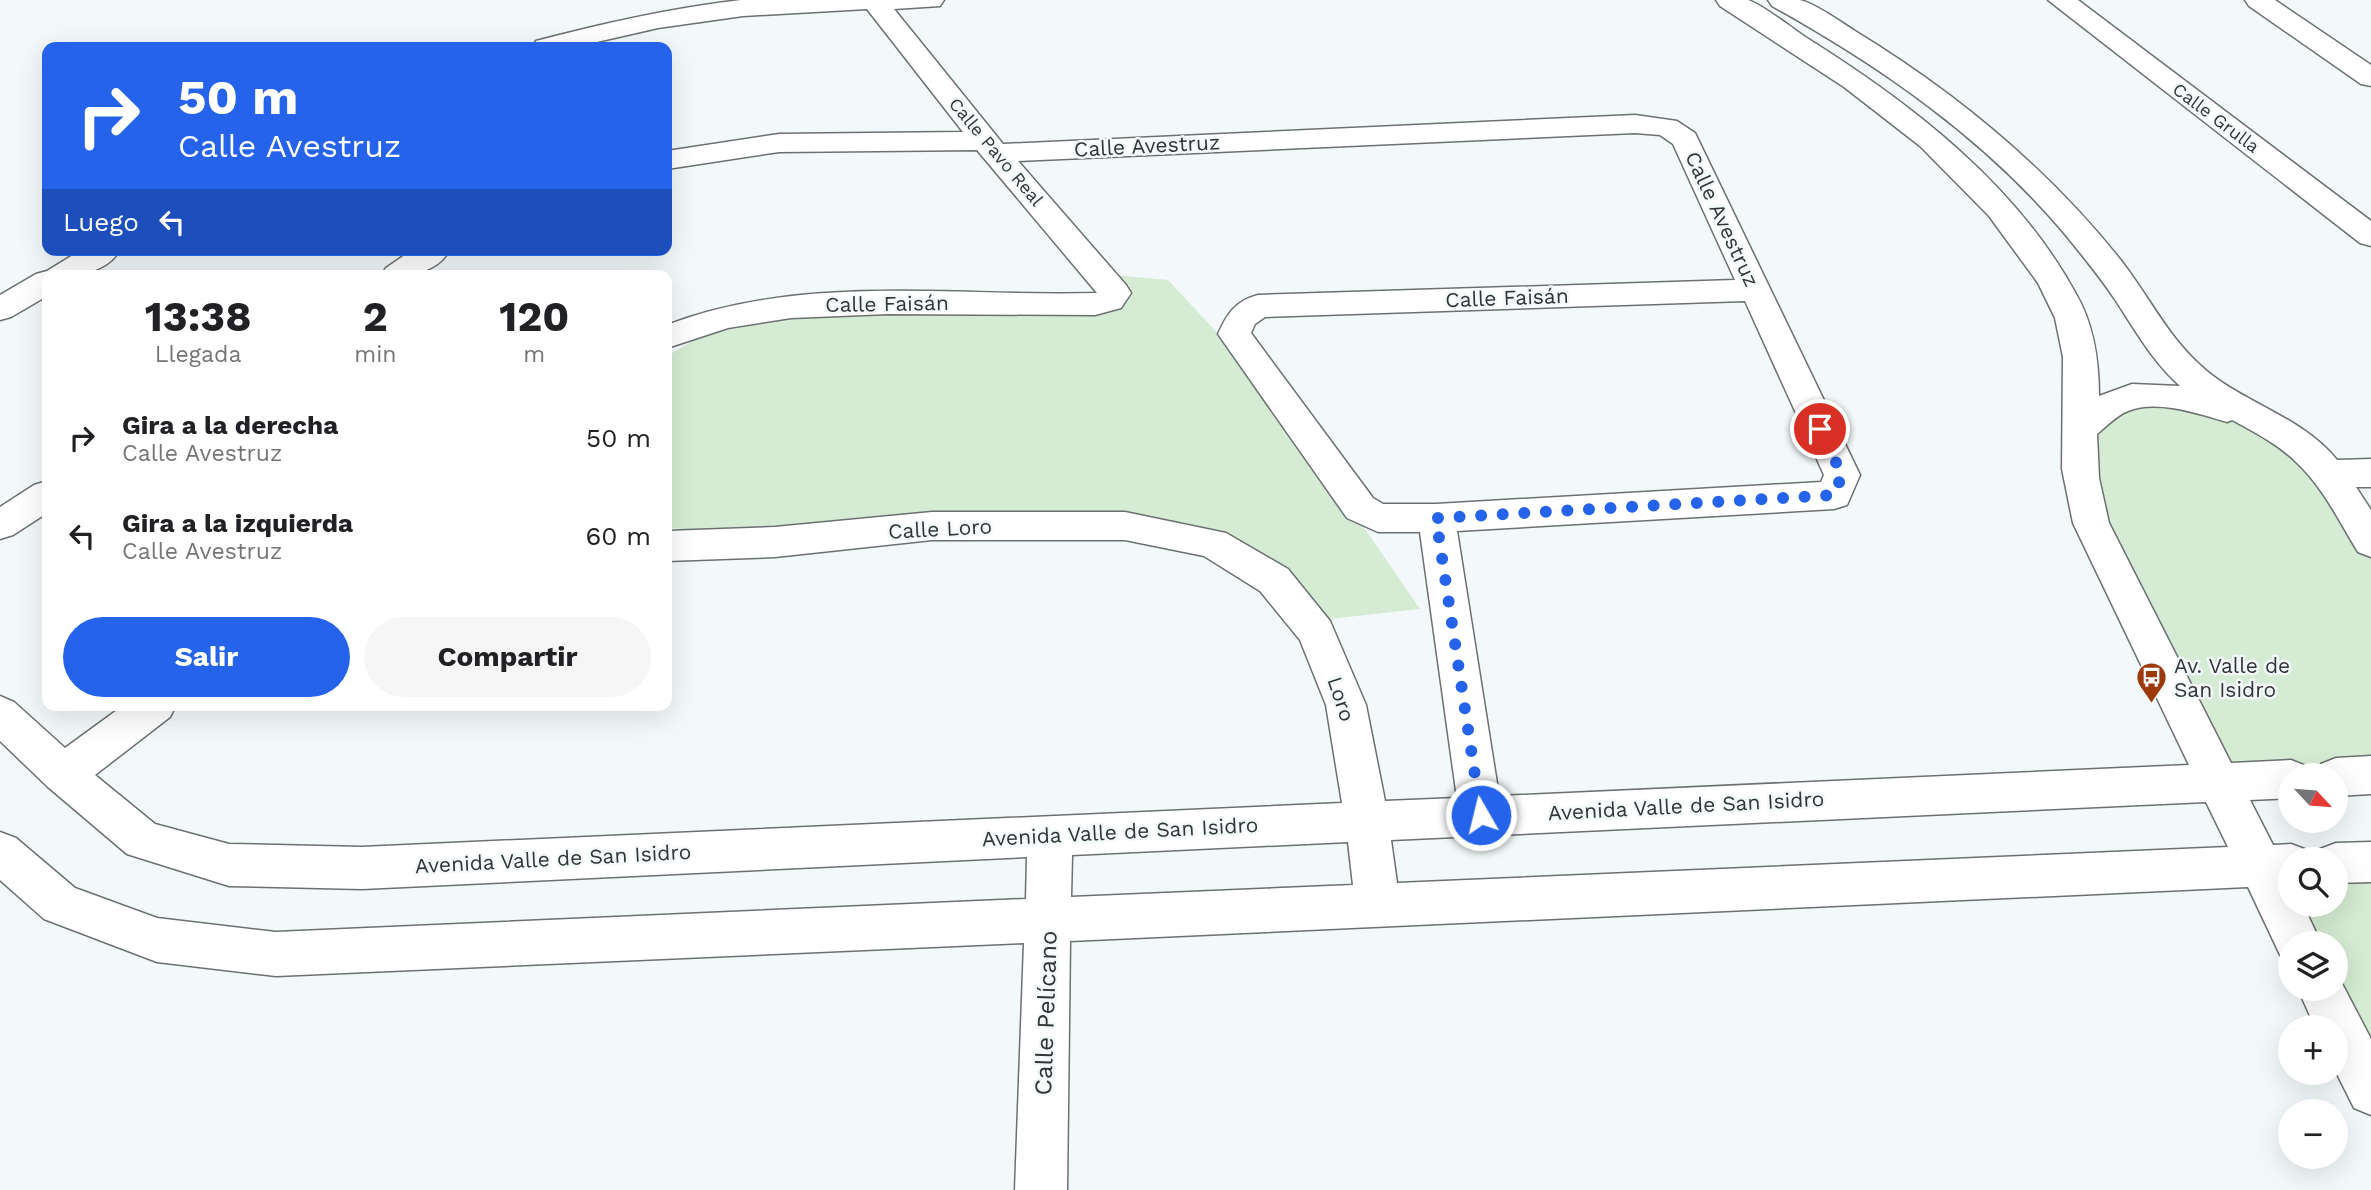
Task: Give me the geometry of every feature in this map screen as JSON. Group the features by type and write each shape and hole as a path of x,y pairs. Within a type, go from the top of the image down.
{"street":[{"path":"566,42 627,27 711,12 772,5 931,0"},
{"path":"1729,0 1900,113 1937,143 1998,206 2049,274 2067,304 2078,343 2083,390 2078,452 2082,491 2091,523 2218,782 2276,866 2295,931"},
{"path":"1782,0 1837,30 1911,77 1987,137 2029,176 2108,266 2176,363 2201,384 2302,446 2328,474 2371,542"},
{"name":"Calle Grulla","path":"2061,0 2371,236"},
{"path":"2258,0 2371,78"},
{"name":"Calle Pavo Real","path":"875,2 990,147 1115,293 1111,300"},
{"name":"Calle Avestruz","path":"672,159 779,143 990,147 1635,124 1667,127 1685,139 1842,475 1834,495 1436,518 1378,518 1360,508"},
{"path":"70,270 94,256"},
{"path":"405,270 426,256"},
{"path":"0,309 42,285"},
{"name":"Calle Faisán","path":"1360,508 1234,334 1242,317 1258,306 1756,290"},
{"name":"Calle Faisán","path":"672,335 695,324 771,308 846,303 1104,304 1111,300"},
{"path":"2080,429 2098,413 2120,400 2145,397 2172,397 2206,403 2256,417"},
{"path":"2328,474 2371,473"},
{"path":"0,525 42,498"},
{"path":"1436,518 1481,815"},
{"name":"Calle Loro","path":"672,546 775,542 932,526 1125,526 1213,543"},
{"name":"Loro","path":"1213,543 1274,580 1316,632 1346,705 1367,821 1378,905"},
{"path":"64,774 148,711"},
{"name":"Avenida Valle de San Isidro","path":"0,714 142,841 229,865 362,867 2278,780"},
{"path":"2348,776 2371,775"},
{"name":"Calle Pelícano","path":"1041,1190 1050,836"},
{"path":"0,852 60,904 158,940 276,954 2276,866"},
{"path":"2348,863 2371,862"},
{"path":"2327,1001 2371,1091"}],"green space":[{"path":"1101,274 1168,280 1266,385 1420,609 1330,619 1222,530 1125,519 777,534 672,528 672,353 705,334 846,308 1116,303"},
{"path":"2146,399 2207,405 2300,448 2371,547 2371,769 2348,770 2348,763 2278,763 2278,773 2219,775 2094,523 2081,453 2101,415"},
{"path":"2371,872 2371,1078 2348,1031 2348,1015 2340,1015 2333,1001 2348,1001 2348,931 2298,931 2291,917 2348,917 2348,873"}],"place":[{"name":"Av. Valle de San Isidro","path":"2151,705"}],"route":[{"path":"1481,815 1436,518 1834,495 1842,475 1820,429"}]}
